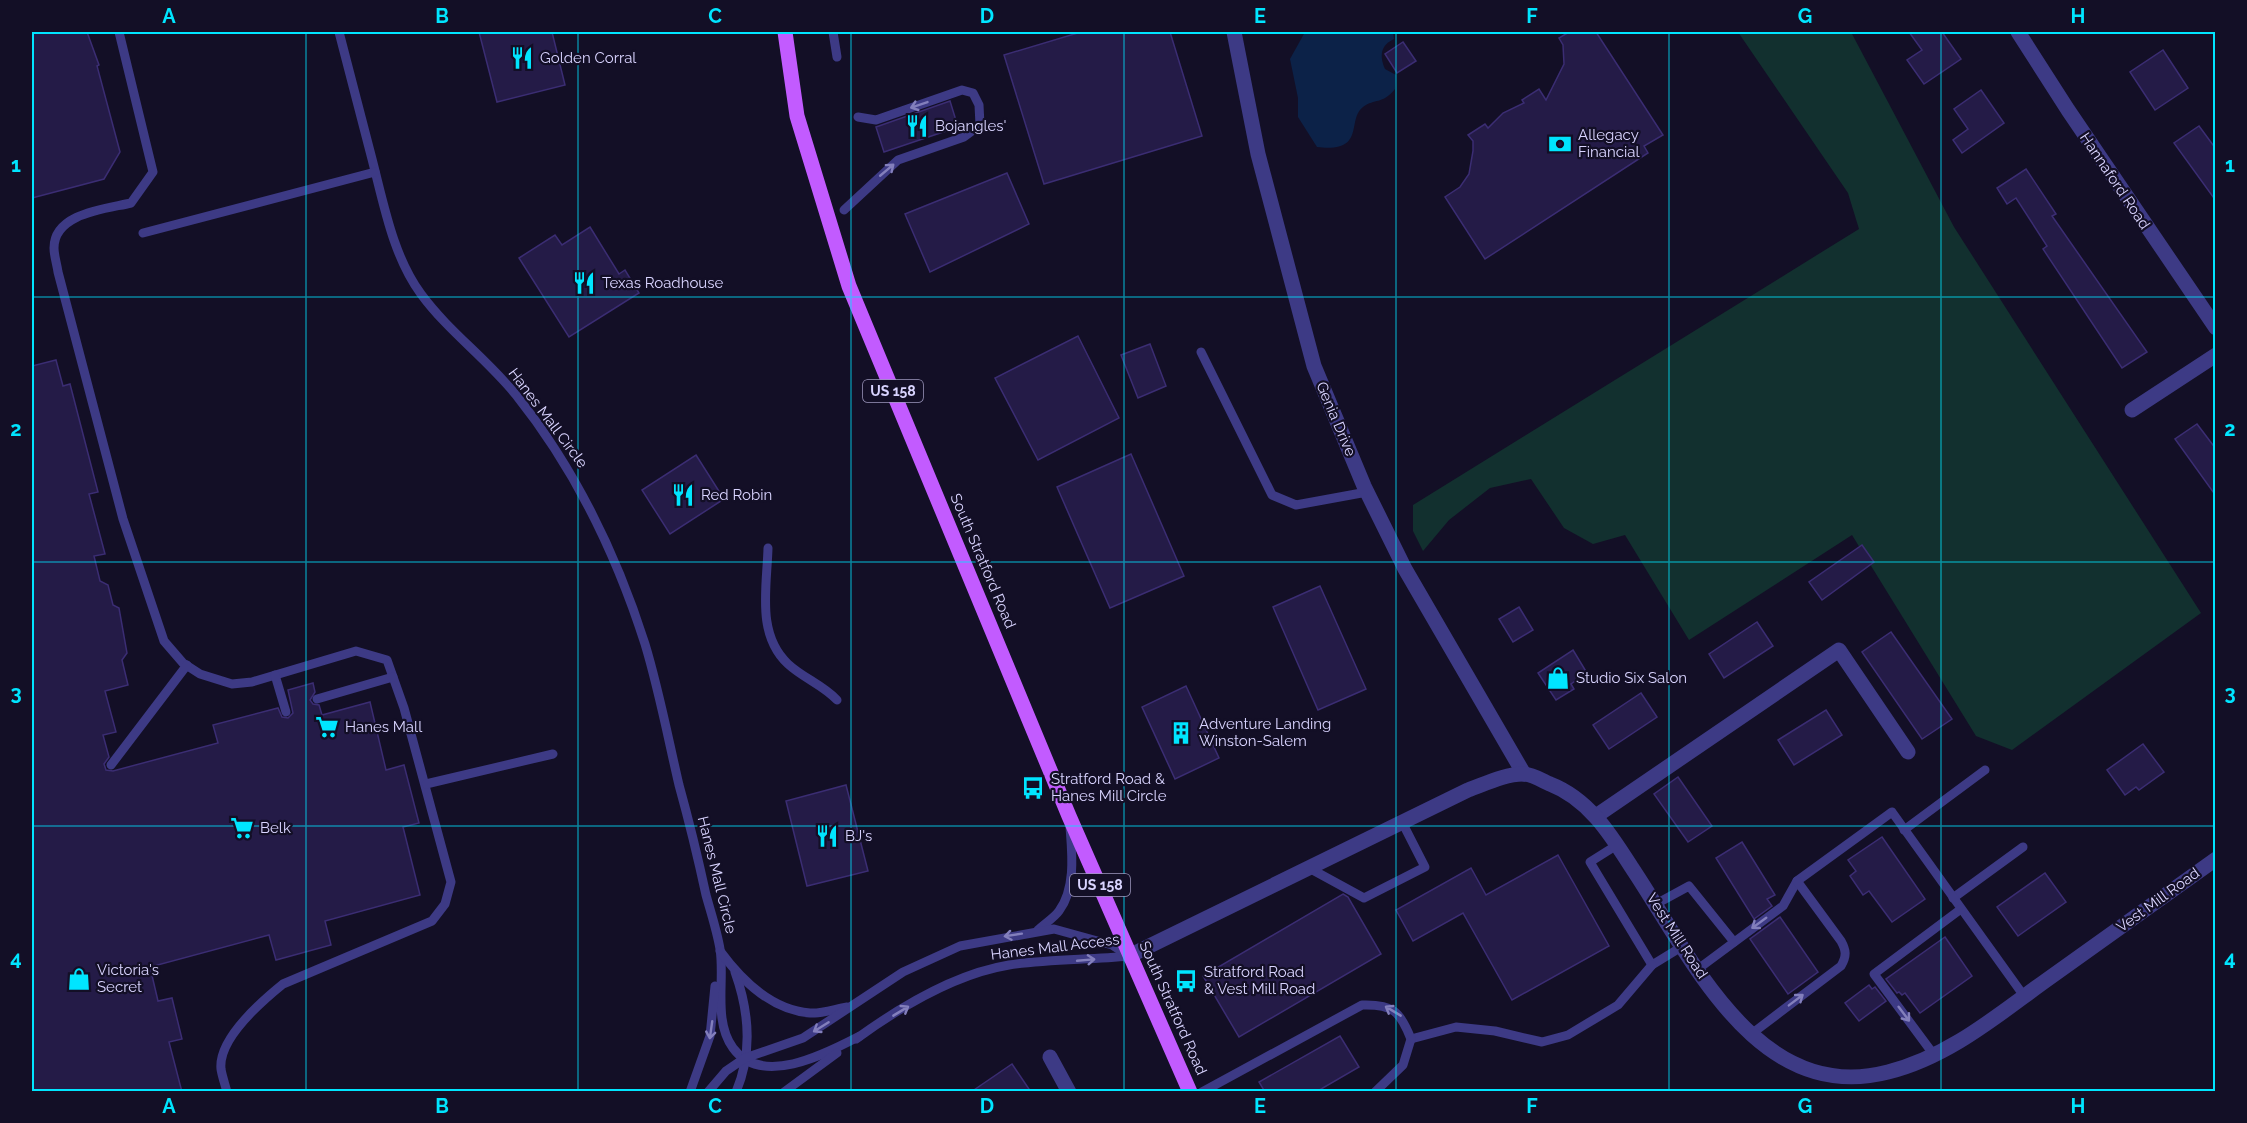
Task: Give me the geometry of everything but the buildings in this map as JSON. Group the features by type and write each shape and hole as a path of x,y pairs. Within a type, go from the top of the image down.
{"main road":[{"name":"South Stratford Road","path":"785,32 797,116 849,286 1069,816 1190,1092"}],"street":[{"name":"Genia Drive","path":"1234,32 1258,154 1314,366 1366,492 1405,569 1524,774"},
{"name":"Hannaford Road","path":"2018,32 2068,111 2216,327"},
{"path":"2133,410 2216,355"},
{"path":"1596,816 1839,651 1908,752"},
{"path":"1129,956 1468,790 1497,779 1524,774"},
{"name":"Vest Mill Road","path":"1524,774 1568,792 1596,816 1698,969 1749,1035 1772,1052 1798,1066 1822,1073 1845,1076 1886,1073 1934,1055 1982,1027 2216,858"},
{"path":"1050,1057 1069,1092"}],"lane":[{"path":"119,32 153,172 131,202 75,217 59,232 54,246 58,272 133,549 164,641 187,665 200,674 232,684 252,682 356,651 387,660 426,784 451,882 445,904 432,921 283,984 263,1001 237,1030 223,1055 221,1067 227,1092"},
{"name":"Hanes Mall Circle","path":"339,32 397,248 420,293 515,394 550,440 573,475 609,545 645,646 720,951 723,1018 734,1050 745,1058"},
{"path":"833,32 837,57"},
{"path":"844,210 898,160 964,137 980,125 979,105 973,93 962,90 876,120 858,117"},
{"path":"143,233 375,172"},
{"path":"1201,352 1272,495 1296,505 1366,492"},
{"path":"768,548 765,622 775,646 787,663 827,689 837,700"},
{"path":"111,765 187,665"},
{"path":"276,675 286,712"},
{"path":"317,699 393,677"},
{"path":"426,784 553,754"},
{"path":"1904,830 1985,770"},
{"path":"1698,969 1783,906 1797,881 1892,812 2024,996"},
{"path":"1036,932 1059,911 1068,891 1073,860 1069,816"},
{"path":"1309,868 1364,898 1425,867 1402,822"},
{"path":"1617,845 1590,862 1652,965"},
{"path":"1953,898 2023,847"},
{"path":"1749,1035 1842,966 1845,959 1846,949 1797,881"},
{"path":"1656,904 1689,886 1734,942"},
{"path":"1934,1055 1875,974 1961,909"},
{"name":"Hanes Mall Access","path":"745,1058 803,1038 935,955 986,939 1054,929 1112,945 1129,956"},
{"path":"1411,1039 1456,1027 1495,1031 1542,1042 1568,1035 1618,1005 1652,965 1683,946"},
{"name":"Hanes Mall Circle","path":"720,951 735,971 763,996 785,1009 812,1013 849,1007"},
{"name":"Hanes Mall Circle","path":"690,1092 710,1036 720,951"},
{"name":"Hanes Mall Access","path":"784,1092 860,1036 952,982 1009,965 1129,956"},
{"name":"Hanes Mall Circle","path":"735,971 745,1009 750,1045 736,1092"},
{"path":"1202,1092 1362,1005 1381,1004 1401,1016 1411,1039 1403,1065 1375,1092"},
{"path":"708,1092 726,1071 745,1058 758,1066 789,1064 827,1053 860,1036"}],"green space":[{"path":"1738,32 1851,32 1954,227 2201,613 2012,750 1976,736 1852,535 1689,640 1625,535 1593,544 1564,528 1531,479 1490,488 1449,520 1423,551 1413,531 1413,505 1859,229 1848,193"}],"water":[{"path":"1305,32 1393,32 1394,39 1384,47 1382,59 1385,69 1396,75 1395,89 1386,97 1363,107 1358,113 1349,140 1333,148 1317,147 1298,117 1298,98 1290,59"}],"place":[{"name":"Golden Corral","path":"522,58"},
{"name":"Bojangles'","path":"917,126"},
{"name":"Allegacy Financial","path":"1560,144"},
{"name":"Texas Roadhouse","path":"584,283"},
{"name":"Red Robin","path":"683,495"},
{"name":"Studio Six Salon","path":"1558,678"},
{"name":"Hanes Mall","path":"327,727"},
{"name":"Adventure Landing Winston-Salem","path":"1181,733"},
{"name":"Stratford Road & Hanes Mill Circle","path":"1033,788"},
{"name":"Belk","path":"242,828"},
{"name":"BJ's","path":"827,836"},
{"name":"Victoria's Secret","path":"79,979"},
{"name":"Stratford Road & Vest Mill Road","path":"1186,981"}]}
